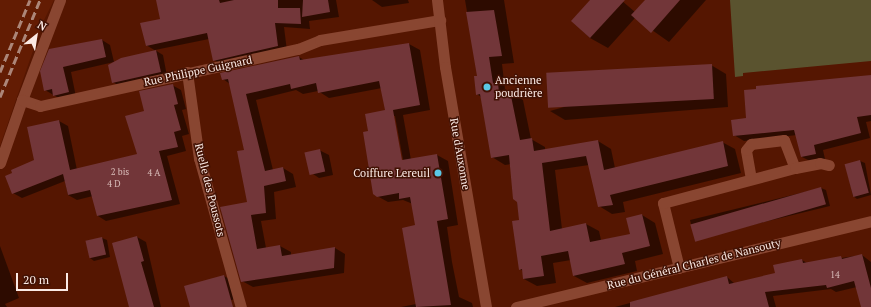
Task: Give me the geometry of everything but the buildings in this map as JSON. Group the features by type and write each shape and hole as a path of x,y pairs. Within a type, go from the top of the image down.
{"street":[{"path":"0,162 60,0"},
{"name":"Rue d'Auxonne","path":"437,0 445,67 486,307"},
{"name":"Rue Philippe Guignard","path":"22,100 40,106 187,72 298,50 320,40 440,20"},
{"name":"Ruelle des Poussots","path":"187,72 200,158 241,307"},
{"path":"751,179 746,150 751,144 784,140 795,168"},
{"path":"679,268 663,203 795,168 820,163 829,165"},
{"name":"Rue du Général Charles de Nansouty","path":"516,307 871,221"}],"shaded area":[{"path":"0,0 54,0 43,22 0,146"},
{"path":"730,0 871,0 871,61 743,73 743,76 735,77"}],"railway":[{"path":"0,72 30,0"},
{"path":"0,97 40,0"}],"place":[{"name":"Ancienne poudrière","path":"487,87"},
{"name":"Coiffure Lereuil","path":"438,173"}]}
